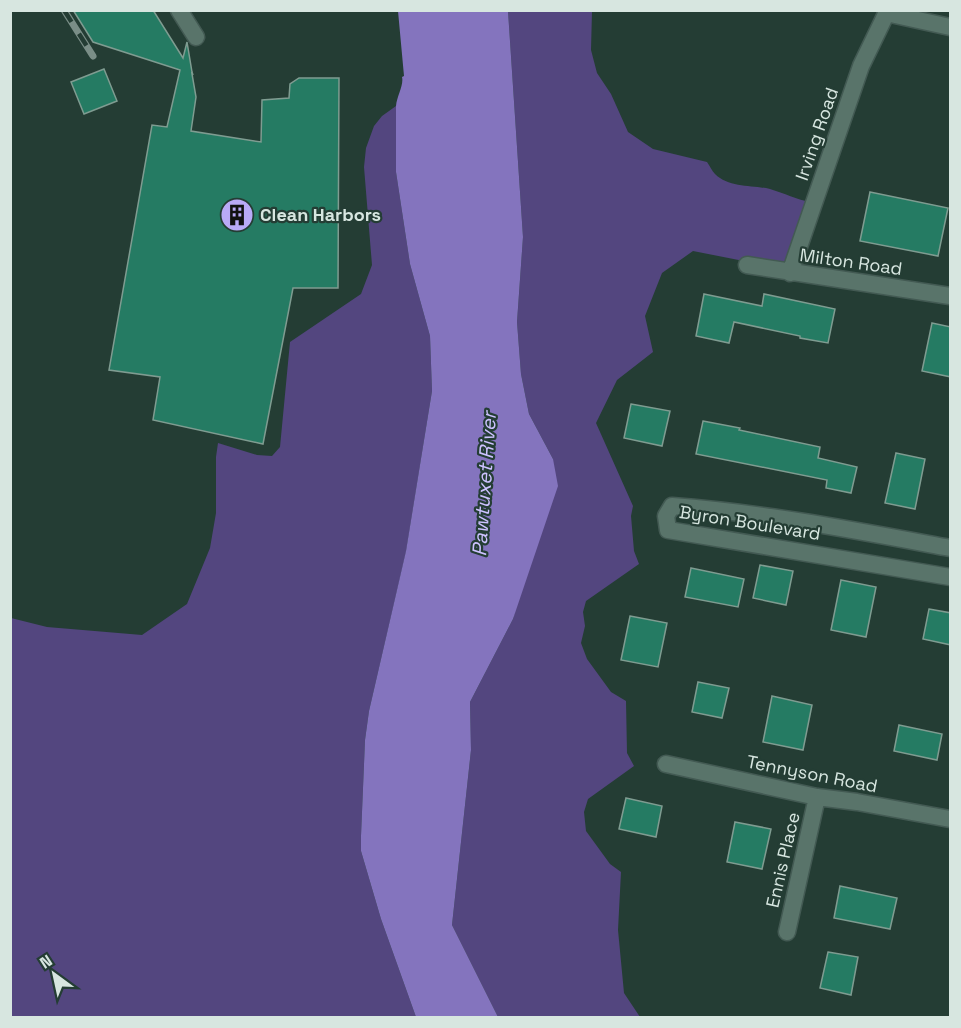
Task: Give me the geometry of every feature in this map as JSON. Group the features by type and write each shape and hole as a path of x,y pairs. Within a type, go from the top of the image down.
{"street":[{"path":"178,10 196,37"},
{"path":"887,12 951,27"},
{"name":"Irving Road","path":"790,273 861,66 887,12"},
{"name":"Milton Road","path":"747,265 951,296"},
{"name":"Byron Boulevard","path":"951,548 716,509 672,506 666,516 668,530 951,577"},
{"name":"Tennyson Road","path":"666,765 817,797 951,819"},
{"name":"Ennis Place","path":"787,932 817,797"}],"shaded area":[{"path":"508,11 592,11 591,50 597,73 611,94 628,132 653,149 707,162 715,174 727,182 770,189 811,202 784,269 693,251 662,273 645,316 653,352 617,380 596,423 633,506 631,516 634,551 639,564 586,601 583,612 585,626 581,643 587,659 611,692 626,701 627,753 634,766 588,799 584,812 586,831 610,864 621,872 618,930 624,993 640,1017 498,1017 452,925 471,750 470,702 513,619 553,459 529,414 521,374 517,322 523,237"},
{"path":"396,106 396,172 410,264 430,336 432,391 406,552 369,711 365,740 361,851 381,919 416,1017 11,1018 11,618 47,627 142,635 187,604 210,548 216,513 218,443 257,455 272,456 280,447 290,342 361,294 372,265 364,167 366,148 374,126 382,116"}],"water":[{"name":"Pawtuxet River","path":"398,11 508,11 523,237 517,322 521,374 529,414 553,459 558,486 513,619 470,702 471,750 452,925 498,1017 416,1017 381,919 361,851 365,740 369,711 406,551 432,391 430,336 410,264 396,172 396,106 404,76"}],"building":[{"name":"Clean Harbors","path":"73,10 153,10 183,58 187,42 196,97 191,131 261,142 262,100 289,98 290,84 299,78 339,78 338,288 293,288 263,444 153,420 160,377 109,370 152,125 167,127 180,70 93,42"},
{"path":"104,69 117,101 84,114 71,82"},
{"path":"870,192 948,208 938,256 860,241"},
{"path":"704,294 762,306 764,294 835,309 828,343 734,322 729,343 696,336"},
{"path":"932,323 951,327 951,377 922,371"},
{"path":"631,404 670,411 662,446 624,438"},
{"path":"703,421 820,447 818,458 857,467 851,493 826,488 827,480 696,454"},
{"path":"896,453 925,459 915,509 885,503"},
{"path":"760,565 793,571 786,605 753,598"},
{"path":"691,568 744,579 738,607 685,597"},
{"path":"841,580 876,587 866,637 831,630"},
{"path":"929,609 951,613 951,645 923,639"},
{"path":"630,616 667,623 658,667 621,660"},
{"path":"698,682 729,688 722,718 692,712"},
{"path":"772,696 812,705 803,750 763,742"},
{"path":"899,725 942,734 937,760 894,751"},
{"path":"626,798 662,806 656,837 619,829"},
{"path":"735,822 771,829 762,869 727,862"},
{"path":"840,886 897,898 890,929 834,918"},
{"path":"828,952 858,957 851,995 820,988"}],"railway":[{"path":"64,10 93,56"}],"place":[{"name":"Clean Harbors","path":"237,215"}]}
